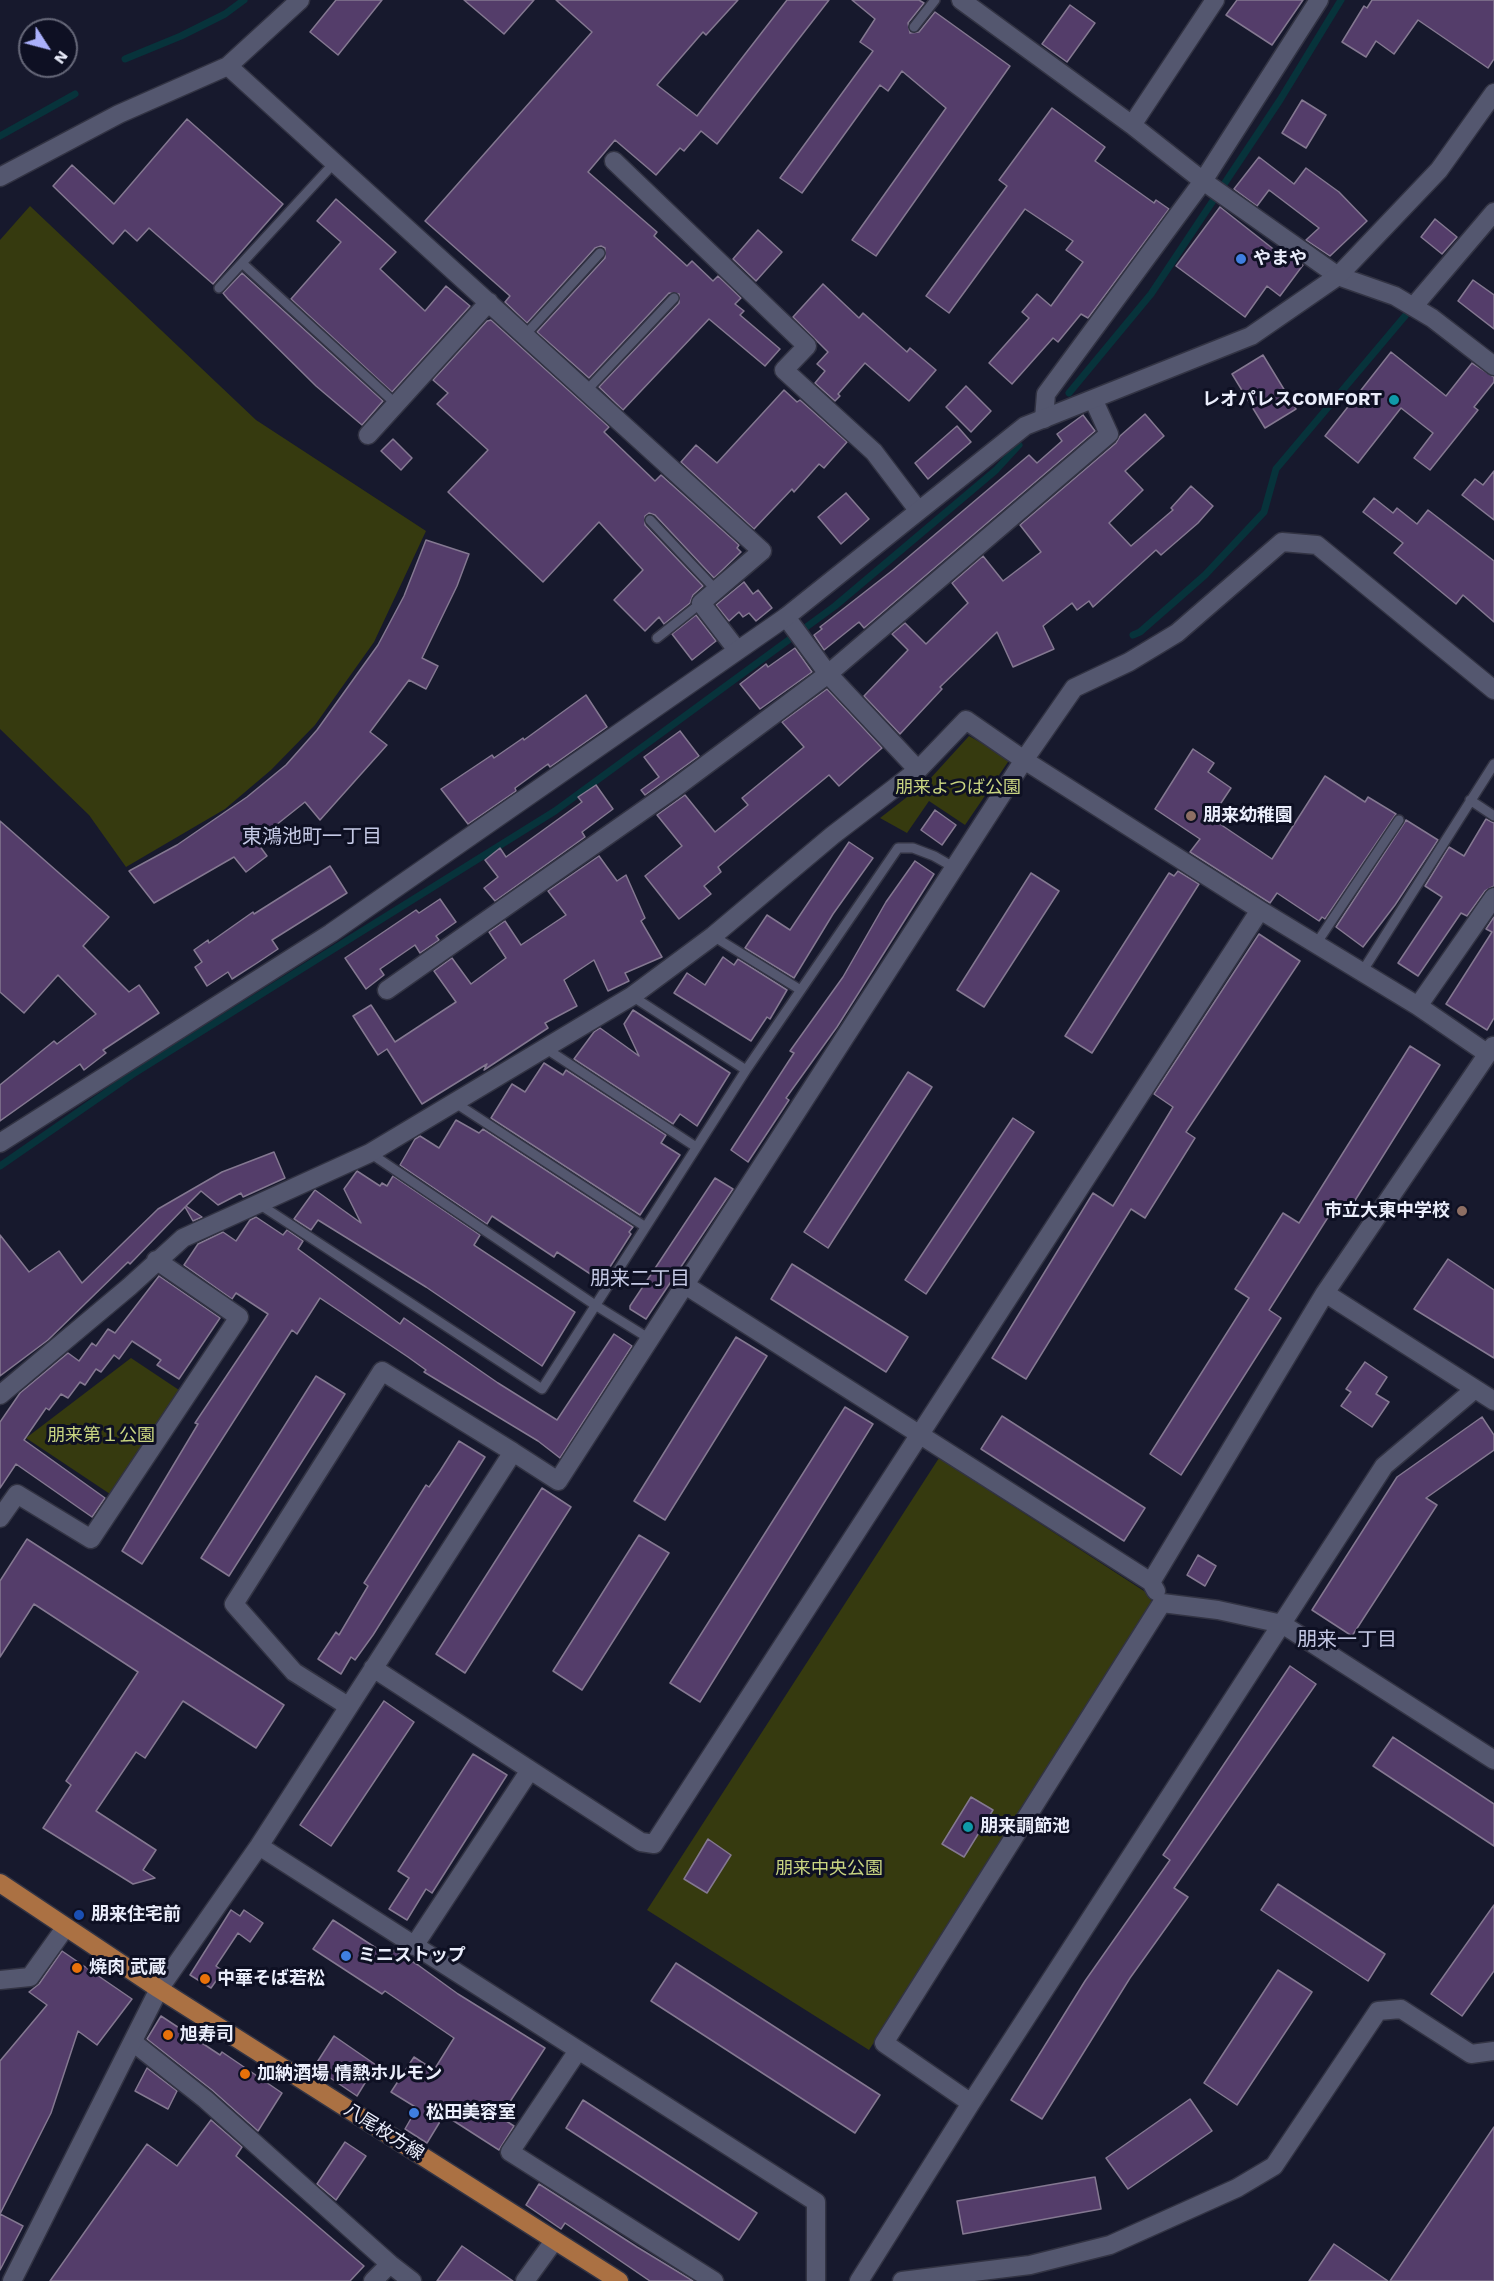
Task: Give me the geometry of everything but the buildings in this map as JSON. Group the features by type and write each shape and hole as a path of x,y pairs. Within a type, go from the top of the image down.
{"main road":[{"name":"八尾枚方線","path":"0,1883 159,1989 620,2281"}],"street":[{"path":"0,177 118,114 228,66 300,0"},
{"path":"961,0 1132,125 1205,183 1338,276 1395,296 1494,366"},
{"path":"1132,125 1215,0"},
{"path":"1044,419 1046,394 1205,183 1319,0"},
{"path":"228,66 762,551 701,603 737,650"},
{"path":"0,1143 331,933 737,650 788,619 918,510 1025,426 1094,401 1251,336 1338,276 1439,170 1494,93"},
{"path":"614,161 807,346 784,370 874,452 918,510"},
{"path":"1413,307 1494,212"},
{"path":"368,435 489,302"},
{"path":"387,990 661,798 828,674 1109,434 1094,401"},
{"path":"348,1706 294,1672 234,1604 382,1371 558,1481 1024,760 1074,688 1129,662 1177,633 1282,542 1317,545 1491,680"},
{"path":"788,619 828,674 918,770"},
{"path":"0,1395 129,1287 156,1260 183,1238 370,1153 632,996 713,936 833,836 918,770 966,720 1024,760 1260,910 1491,1050 1325,1293 1151,1582"},
{"path":"1418,1006 1494,897"},
{"path":"373,1668 641,1842 654,1844 1260,910"},
{"path":"0,1518 17,1494 91,1539 239,1317 156,1260"},
{"path":"685,1286 1151,1582 1162,1603"},
{"path":"1325,1293 1494,1401"},
{"path":"860,2281 971,2103 1384,1466 1475,1389"},
{"path":"12,2281 134,2043 159,1989 258,1846 513,1452"},
{"path":"1162,1603 1282,1624 1494,1760"},
{"path":"971,2103 884,2043 1162,1603"},
{"path":"414,1946 530,1770"},
{"path":"258,1846 577,2052 816,2202 816,2281"},
{"path":"0,1980 30,1977 65,1928"},
{"path":"902,2281 1030,2265 1110,2245 1238,2188 1274,2166 1378,2011 1401,2009 1471,2054 1494,2051"},
{"path":"134,2043 205,2099 412,2281"},
{"path":"577,2052 510,2152 714,2281"},
{"path":"525,2281 554,2241"},
{"path":"373,2281 390,2264"}],"lane":[{"path":"914,27 935,0"},
{"path":"219,288 334,162"},
{"path":"525,335 600,253"},
{"path":"242,263 396,404"},
{"path":"587,390 674,297"},
{"path":"650,520 716,590"},
{"path":"657,638 701,603"},
{"path":"1362,972 1494,764"},
{"path":"1470,800 1494,816"},
{"path":"1316,944 1399,820"},
{"path":"258,1204 542,1389 644,1226 799,989 898,848 913,848 934,856 955,868"},
{"path":"713,936 799,989"},
{"path":"632,996 746,1070"},
{"path":"544,1047 696,1147"},
{"path":"454,1102 644,1226"},
{"path":"370,1153 595,1305 650,1339"}],"green space":[{"path":"30,206 256,420 426,531 374,642 315,725 271,770 225,809 126,867 89,815 0,729 0,240"},
{"name":"朋来よつば公園","path":"969,736 1010,759 965,825 929,801 907,833 880,818 929,780"},
{"name":"朋来第１公園","path":"131,1358 182,1392 113,1496 26,1438"},
{"name":"朋来中央公園","path":"939,1458 1147,1593 1154,1605 869,2050 647,1910"}],"waterway":[{"path":"125,59 181,36 225,14 244,0"},
{"path":"1069,393 1151,294 1280,100 1341,0"},
{"path":"0,136 75,94"},
{"path":"1133,635 1140,632 1205,575 1264,512 1276,469 1405,316"},
{"path":"0,1166 133,1074 555,811 835,606 996,470 1019,445"}],"place":[{"name":"やまや","path":"1241,259"},
{"name":"レオパレスCOMFORT","path":"1394,400"},
{"name":"朋来幼稚園","path":"1191,816"},
{"name":"市立大東中学校","path":"1462,1211"},
{"name":"朋来調節池","path":"968,1827"},
{"name":"朋来住宅前","path":"79,1915"},
{"name":"ミニストップ","path":"346,1956"},
{"name":"焼肉 武蔵","path":"77,1968"},
{"name":"中華そば若松","path":"205,1979"},
{"name":"旭寿司","path":"168,2035"},
{"name":"加納酒場 情熱ホルモン","path":"245,2074"},
{"name":"松田美容室","path":"414,2113"}],"district":[{"name":"東鴻池町一丁目","path":"312,837"},
{"name":"朋来二丁目","path":"640,1279"},
{"name":"朋来一丁目","path":"1347,1640"}]}
